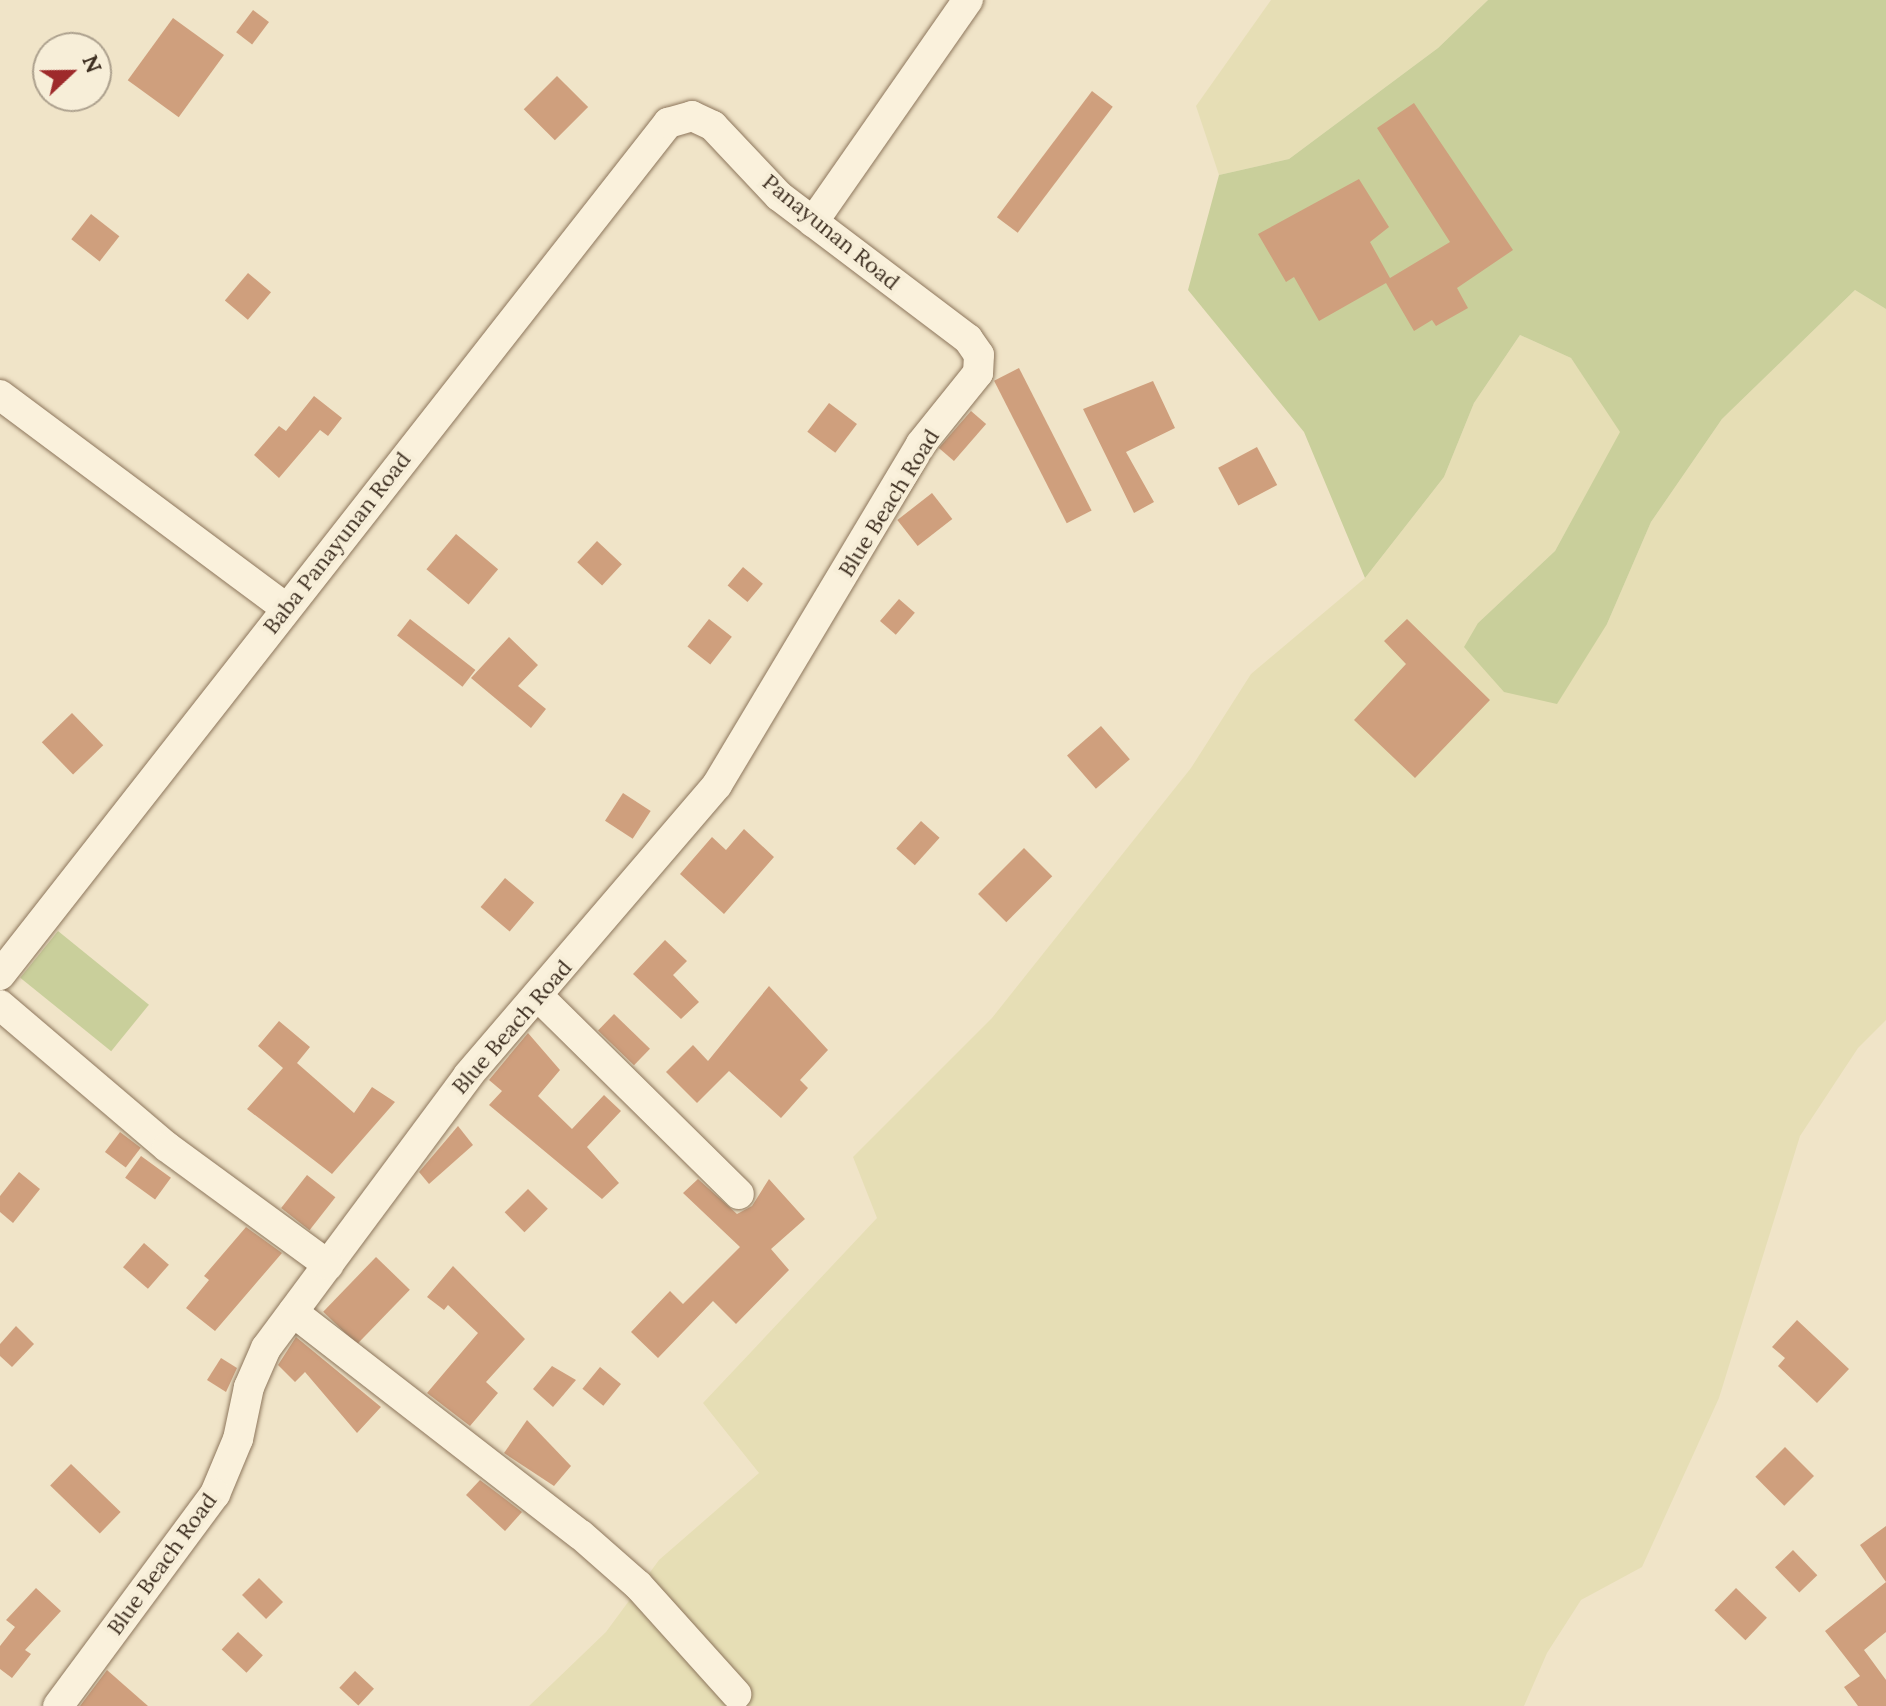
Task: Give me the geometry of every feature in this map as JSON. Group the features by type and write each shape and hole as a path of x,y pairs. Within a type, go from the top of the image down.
{"street":[{"path":"813,222 968,0"},
{"name":"Panayunan Road","path":"680,118 692,116 713,126 779,196 968,339 979,355"},
{"name":"Baba Panayunan Road","path":"0,975 655,135 680,118"},
{"name":"Blue Beach Road","path":"58,1706 215,1494 238,1439 249,1387 266,1348 468,1076 717,785 921,444 978,373 979,355"},
{"path":"0,395 286,608"},
{"path":"538,996 739,1194"},
{"path":"0,1005 167,1147 328,1265"},
{"path":"293,1312 581,1535 638,1585 736,1694"}],"shaded area":[{"path":"1271,0 1488,0 1438,48 1289,159 1219,175 1196,106"},
{"path":"1855,290 1886,309 1886,1020 1858,1048 1800,1136 1719,1398 1642,1567 1581,1600 1547,1653 1524,1706 529,1706 606,1632 659,1560 759,1473 703,1403 877,1218 853,1157 992,1018 1191,768 1251,674 1365,578 1444,477 1474,403 1520,335 1571,358 1621,432 1555,551 1478,623 1607,624 1651,522 1722,419"}],"green space":[{"path":"1488,0 1886,0 1886,309 1855,290 1722,419 1651,522 1607,624 1557,704 1504,692 1464,647 1478,623 1555,551 1620,432 1571,358 1520,335 1474,403 1444,477 1365,578 1304,432 1188,290 1219,175 1289,159 1438,48"},
{"path":"58,931 149,1005 111,1051 20,978"}],"building":[{"path":"253,10 269,22 252,44 236,32"},
{"path":"173,18 224,55 179,117 128,80"},
{"path":"557,76 588,107 555,140 524,109"},
{"path":"1092,91 1113,107 1018,233 997,217"},
{"path":"1414,103 1513,250 1457,288 1468,308 1436,326 1432,320 1414,331 1386,283 1319,321 1294,277 1286,282 1258,234 1359,179 1389,227 1370,242 1390,278 1450,242 1377,128"},
{"path":"91,214 119,236 100,261 71,239"},
{"path":"248,273 271,292 248,320 225,301"},
{"path":"1019,368 1092,511 1067,523 994,381"},
{"path":"1153,381 1175,428 1126,452 1154,502 1134,513 1083,409"},
{"path":"314,396 342,418 328,436 320,430 279,478 254,455 279,426 286,431"},
{"path":"829,403 857,424 835,453 807,432"},
{"path":"971,411 986,424 954,461 939,448"},
{"path":"1257,447 1277,485 1238,506 1218,468"},
{"path":"932,493 952,519 918,546 897,520"},
{"path":"456,534 498,569 469,605 426,569"},
{"path":"597,541 622,564 602,585 577,562"},
{"path":"743,567 763,584 747,602 728,585"},
{"path":"899,599 915,613 896,635 880,621"},
{"path":"410,619 475,670 462,687 397,636"},
{"path":"709,619 732,637 710,664 687,647"},
{"path":"1407,619 1490,700 1415,778 1354,720 1406,664 1384,641"},
{"path":"509,637 538,665 518,686 546,709 531,728 471,678"},
{"path":"72,713 103,745 73,775 42,742"},
{"path":"1101,726 1130,759 1096,789 1067,756"},
{"path":"623,793 651,811 633,839 605,821"},
{"path":"921,821 940,838 915,865 896,848"},
{"path":"744,829 774,857 724,914 680,874 712,837 726,850"},
{"path":"1024,848 1052,876 1006,922 978,894"},
{"path":"505,878 534,902 510,932 481,907"},
{"path":"665,940 687,961 673,975 699,1002 681,1019 633,974"},
{"path":"769,986 828,1050 800,1080 808,1088 781,1118 729,1071 697,1103 666,1072 693,1045 708,1061"},
{"path":"614,1014 650,1049 634,1065 598,1031"},
{"path":"279,1021 310,1047 297,1063 354,1113 372,1087 395,1102 332,1174 247,1109 283,1068 258,1046"},
{"path":"528,1033 560,1070 538,1096 572,1129 604,1095 621,1111 587,1147 619,1183 602,1199 489,1105 502,1091 489,1080"},
{"path":"458,1126 473,1145 429,1184 419,1172"},
{"path":"120,1132 141,1148 126,1168 105,1152"},
{"path":"141,1156 171,1178 155,1200 125,1178"},
{"path":"19,1172 40,1189 13,1223 0,1212 0,1196"},
{"path":"307,1175 335,1197 310,1230 281,1208"},
{"path":"698,1179 737,1214 752,1206 769,1179 805,1219 771,1249 789,1270 736,1324 713,1301 658,1358 631,1332 670,1291 683,1304 740,1247 683,1193"},
{"path":"528,1189 548,1209 524,1232 505,1212"},
{"path":"246,1227 282,1253 215,1331 186,1308 209,1280 204,1276"},
{"path":"144,1243 169,1265 148,1289 123,1267"},
{"path":"376,1257 410,1290 357,1344 323,1312"},
{"path":"453,1266 525,1339 486,1382 498,1393 470,1426 427,1393 478,1333 448,1305 444,1310 427,1297"},
{"path":"1797,1320 1849,1369 1817,1403 1778,1366 1785,1358 1772,1347"},
{"path":"16,1326 34,1344 12,1367 0,1356 0,1344"},
{"path":"296,1337 381,1407 357,1433 305,1372 295,1382 278,1365"},
{"path":"221,1358 237,1368 226,1392 207,1380"},
{"path":"552,1366 576,1380 553,1407 533,1389"},
{"path":"600,1367 621,1384 603,1406 582,1389"},
{"path":"527,1420 571,1466 554,1486 504,1453"},
{"path":"1785,1447 1814,1476 1784,1506 1755,1477"},
{"path":"71,1464 121,1512 100,1534 50,1486"},
{"path":"480,1480 522,1512 505,1531 466,1495"},
{"path":"1886,1526 1886,1582 1860,1545"},
{"path":"1793,1550 1817,1575 1799,1593 1775,1567"},
{"path":"259,1578 283,1602 266,1619 242,1595"},
{"path":"1886,1582 1886,1632 1864,1650 1886,1680 1886,1706 1858,1706 1844,1687 1860,1676 1825,1631"},
{"path":"36,1588 61,1611 25,1650 31,1654 12,1678 0,1669 0,1646 15,1627 6,1620"},
{"path":"1736,1588 1767,1618 1745,1640 1714,1610"},
{"path":"238,1632 263,1655 246,1673 222,1650"},
{"path":"107,1670 148,1706 80,1706"},
{"path":"355,1671 374,1689 358,1706 339,1688"}]}
